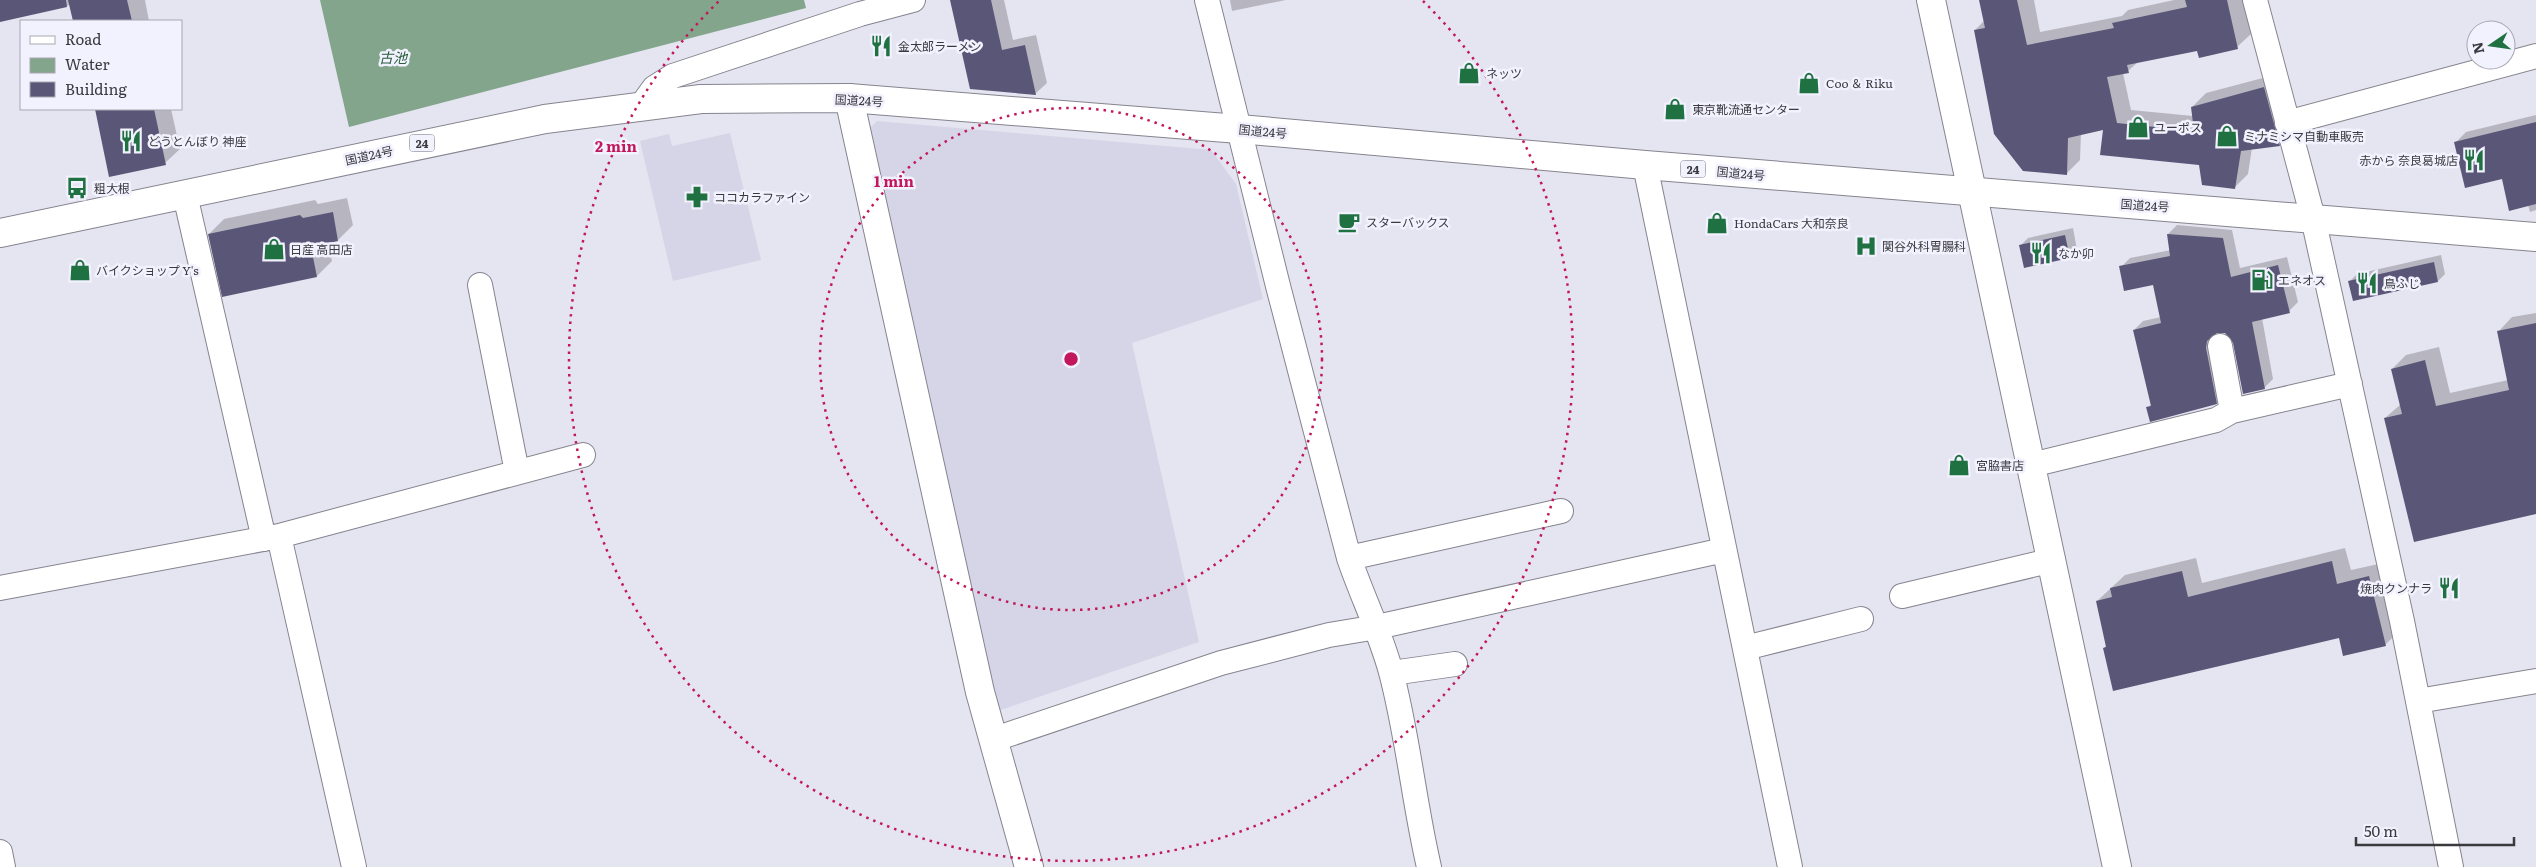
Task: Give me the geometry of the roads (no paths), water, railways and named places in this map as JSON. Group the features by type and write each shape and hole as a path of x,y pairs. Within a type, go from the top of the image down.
{"main road":[{"path":"1931,0 1971,192 2053,560 2117,867"},
{"name":"国道24号","path":"0,233 470,133 545,119 702,98 849,98 1239,129 1971,192 2536,237"},
{"path":"849,98 970,647 992,740 1029,867"}],"street":[{"path":"640,106 654,88 673,76 860,14 913,0"},
{"path":"1207,0 1349,558 1360,591 1377,626 1392,674 1429,867"},
{"path":"2255,0 2313,218 2418,701 2451,867"},
{"path":"2287,123 2536,56"},
{"path":"1645,165 1790,867"},
{"path":"185,195 354,867"},
{"path":"480,285 517,472"},
{"path":"2220,346 2232,411"},
{"path":"2032,464 2216,420 2232,411 2350,384"},
{"path":"0,588 272,538 583,455"},
{"path":"1349,558 1561,511"},
{"path":"992,740 1221,663 1329,635 1724,550"},
{"path":"1902,596 2053,560"},
{"path":"1745,648 1861,619"},
{"path":"1392,674 1455,664"},
{"path":"2418,701 2536,681"},
{"path":"0,852 4,867"}],"water":[{"name":"古池","path":"320,0 804,0 806,8 349,127"}],"place":[{"name":"金太郎ラーメン","path":"881,46"},
{"name":"ネッツ","path":"1469,73"},
{"name":"Coo ＆ Riku","path":"1809,83"},
{"name":"東京靴流通センター","path":"1675,109"},
{"name":"ユーポス","path":"2138,127"},
{"name":"ミナミシマ自動車販売","path":"2227,136"},
{"name":"どうとんぼり 神座","path":"131,141"},
{"name":"赤から 奈良葛城店","path":"2474,160"},
{"name":"粗大根","path":"77,188"},
{"name":"ココカラファイン","path":"697,197"},
{"name":"スターバックス","path":"1349,222"},
{"name":"HondaCars 大和奈良","path":"1717,223"},
{"name":"関谷外科胃腸科","path":"1866,246"},
{"name":"日産 高田店","path":"274,249"},
{"name":"なか卯","path":"2041,253"},
{"name":"バイクショップ Y's","path":"80,270"},
{"name":"エネオス","path":"2262,280"},
{"name":"鳥ふじ","path":"2367,283"},
{"name":"宮脇書店","path":"1959,465"},
{"name":"焼肉クンナラ","path":"2449,588"}]}
